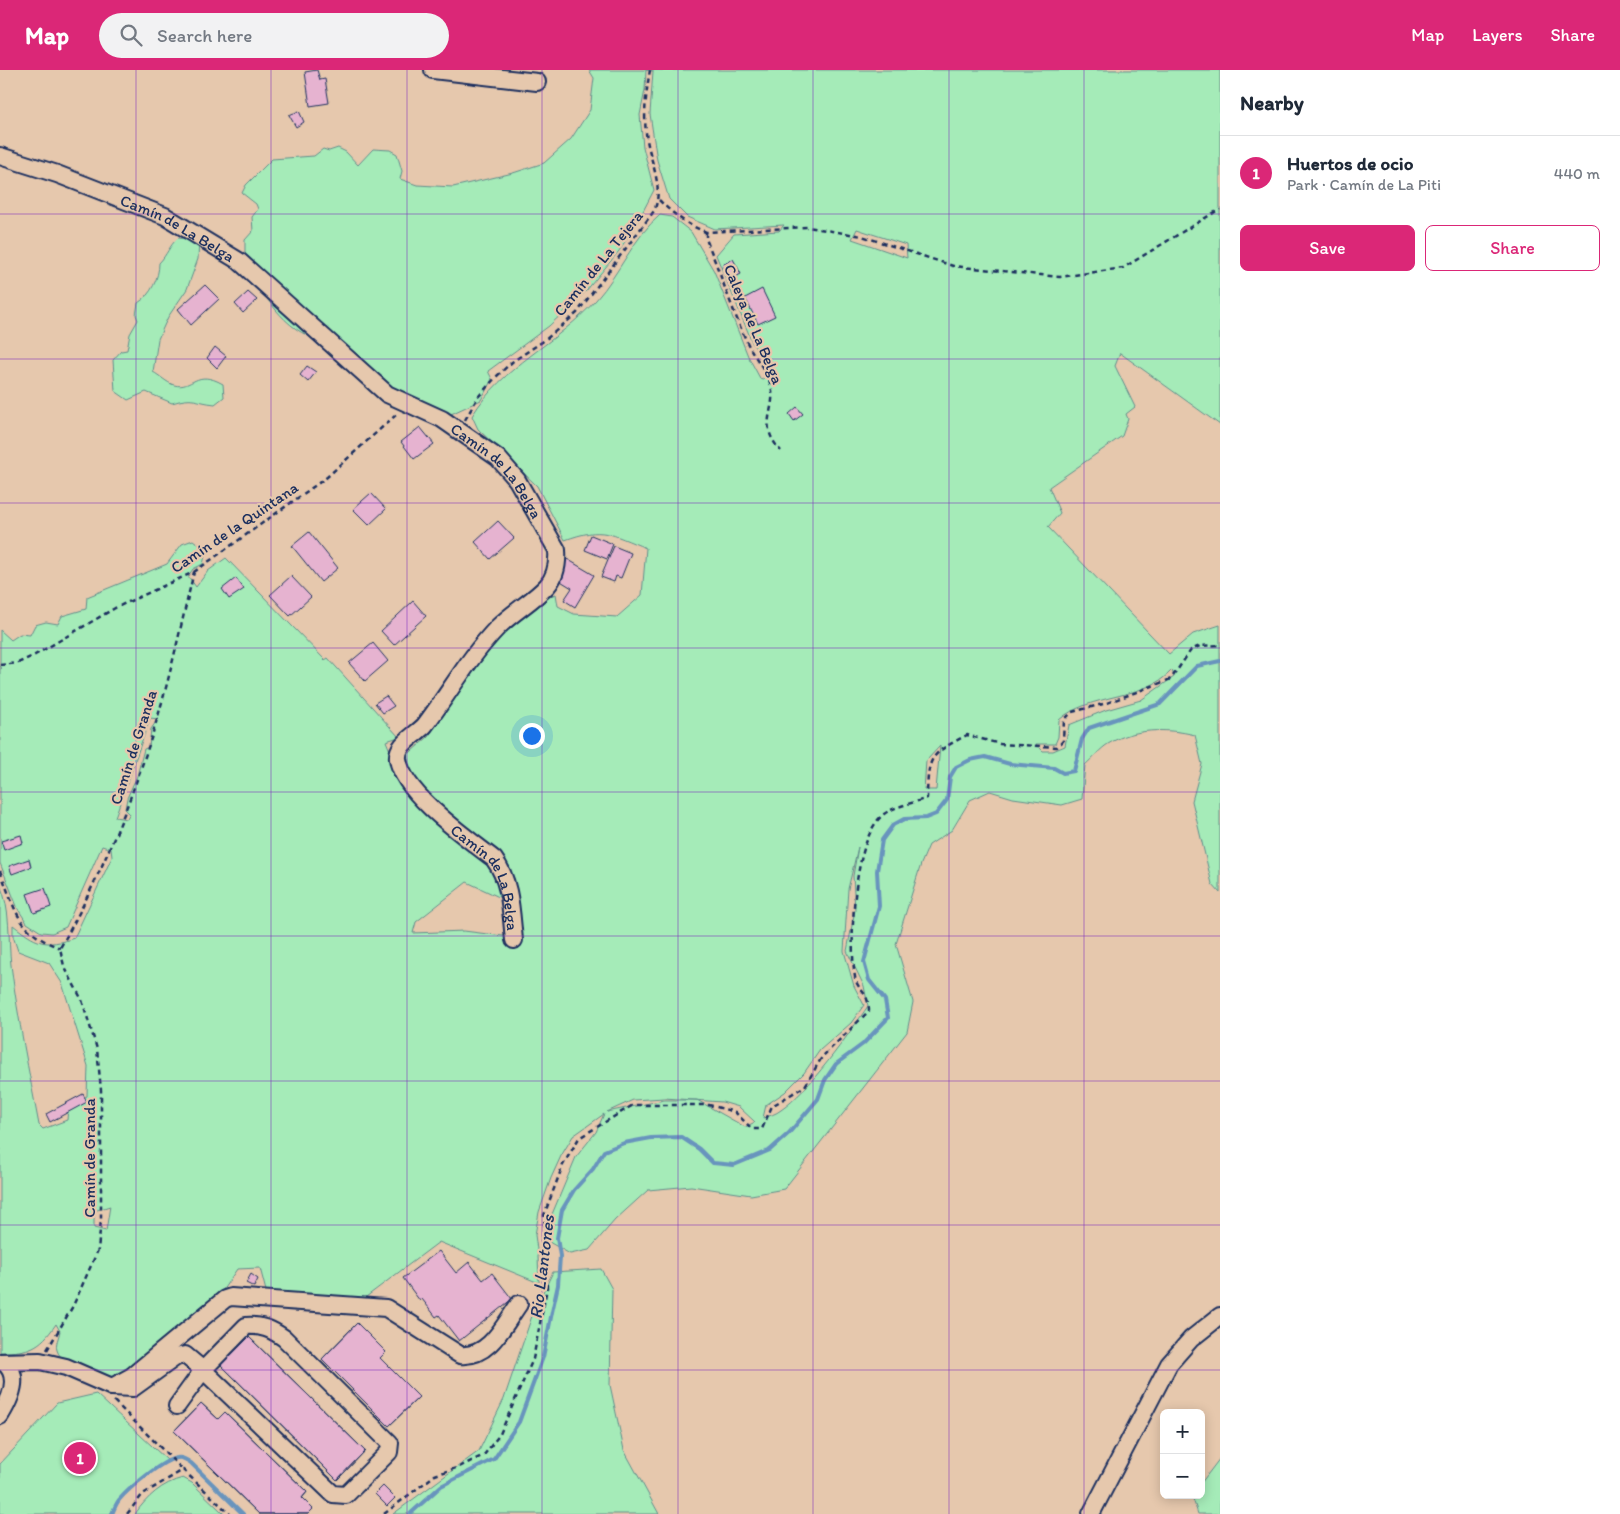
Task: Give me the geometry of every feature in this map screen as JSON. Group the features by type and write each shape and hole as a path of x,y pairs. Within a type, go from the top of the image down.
{"street":[{"path":"433,70 536,82"},
{"name":"Camín de La Belga","path":"0,156 58,174 165,216 204,238 239,261 386,394 442,419 459,429 498,458 517,480 546,528 556,550 558,561 554,574 548,585 500,625 483,643 424,725 400,746 398,758 404,774 421,797 439,816 499,865 509,895 514,940"},
{"path":"146,1372 225,1299 231,1297 386,1308 460,1355 469,1356 478,1354 491,1342 519,1304"},
{"path":"1091,1514 1169,1364 1191,1339 1220,1316"},
{"path":"1,1362 40,1361 66,1367 113,1394 146,1372 176,1357 185,1355 203,1370 333,1494 346,1495 388,1452 390,1442 284,1338 269,1328 258,1326 246,1326 203,1370 177,1406"},
{"path":"0,1416 12,1392 13,1375 10,1367 1,1362"}],"path":[{"name":"Camín de La Tejera","path":"459,429 478,397 496,376 512,362 545,340 577,313 654,211 659,200 647,139 645,114 650,70"},
{"path":"659,200 671,212 691,226 706,232 808,228 862,236 953,266 1060,278 1123,268 1220,209"},
{"name":"Caleya de La Belga","path":"706,232 706,239 745,338 769,380 773,397 769,410 768,430 772,441 781,451"},
{"name":"Camín de la Quintana","path":"0,665 18,663 35,655 115,608 194,572 326,478 408,405"},
{"name":"Camín de Granda","path":"40,1361 73,1306 98,1250 101,1220 101,1090 97,1049 82,1000 64,966 60,948 107,855 131,794 158,717 194,572"},
{"path":"384,1514 435,1475 459,1467 484,1455 500,1434 533,1359 547,1288 544,1215 563,1165 579,1138 633,1105 709,1105 735,1112 752,1129 762,1129 772,1106 805,1086 822,1057 869,1011 869,998 855,979 857,875 862,850 876,822 885,813 927,798 928,766 940,748 967,734 1000,744 1057,747 1063,742 1064,720 1072,712 1107,702 1171,678 1191,650 1200,646 1220,645"},
{"path":"0,871 18,918 38,938 60,948"},
{"path":"113,1394 115,1404 230,1514"},
{"path":"127,1514 143,1494 183,1470"}],"green space":[{"path":"589,70 646,70 645,90 640,115 643,147 654,190 619,251 586,291 549,326 488,371 492,379 481,400 451,414 419,410 320,339 307,335 285,320 241,262 245,255 245,240 253,231 252,217 258,209 256,204 242,193 246,185 272,159 314,156 323,149 329,151 338,148 346,152 358,165 373,149 390,150 397,154 402,171 400,179 417,185 453,187 513,173 544,163 571,139 590,110 594,78"},
{"path":"646,70 1220,70 1220,425 1120,353 1115,366 1135,407 1126,414 1128,419 1122,436 1049,487 1060,513 1048,527 1169,654 1193,634 1220,625 1220,893 1212,884 1192,801 1202,764 1195,735 1173,731 1151,731 1140,732 1118,739 1105,746 1085,765 1082,799 1062,805 1013,798 990,791 970,800 952,830 929,845 921,864 896,944 913,1002 907,1032 784,1189 751,1195 691,1186 648,1190 615,1220 589,1250 570,1254 549,1242 545,1231 576,1157 596,1132 604,1114 573,1136 551,1178 539,1212 535,1235 539,1283 439,1242 358,1303 266,1291 260,1268 237,1269 212,1306 119,1378 93,1373 74,1367 66,1362 57,1350 60,1331 56,1324 45,1338 33,1347 19,1351 0,1352 0,885 8,914 11,965 20,1025 39,1125 43,1129 67,1120 68,1108 87,1096 88,1066 62,983 49,963 18,951 13,936 13,925 28,936 41,942 55,943 74,938 112,857 111,849 102,846 66,927 52,933 41,932 27,923 18,909 0,863 0,669 2,668 0,667 0,630 11,640 20,634 30,635 35,625 46,622 58,624 62,616 86,609 87,597 167,564 182,544 193,540 202,548 205,556 203,564 193,569 188,576 196,587 208,571 226,558 325,660 328,658 399,737 386,741 396,765 428,737 478,662 513,623 545,598 556,594 558,606 574,614 617,617 642,595 646,548 615,536 598,533 589,533 565,540 537,486 478,429 472,416 484,398 499,383 565,329 596,300 605,290 642,234 660,215 672,217 691,232 714,271 748,356 761,380 772,372 753,344 716,255 734,234 779,231 784,225 715,229 687,217 669,199 657,160 650,114 653,71","holes":["857,229 906,245 907,258 852,239","1172,670 1174,677 1141,700 1106,710 1069,725 1065,746 1053,751 1043,751 1036,744 1055,744 1058,737 1059,720 1071,711 1101,700 1148,687 1161,680","150,718 158,719 151,729 149,747 144,749 137,776 127,798 125,809 130,814 127,819 115,817","940,746 936,790 924,790 926,761","858,847 853,876 855,910 847,951 864,986 868,1006 828,1062 792,1102 772,1115 763,1118 766,1105 785,1092 804,1073 820,1050 851,1023 864,1005 854,986 844,951 848,889","467,882 516,905 519,938 464,931 413,933 416,922","664,1098 693,1100 664,1100 607,1112 633,1100","698,1100 722,1102 739,1107 755,1122 745,1127","110,1206 106,1231 94,1228 94,1211"]},
{"path":"178,238 199,240 198,259 187,289 168,317 158,339 153,372 174,385 186,385 206,378 223,384 224,397 215,404 190,400 172,403 146,392 128,400 115,391 113,360 121,351 127,350 130,334 138,320 136,315 138,303 150,291 156,280 159,263"},
{"path":"601,1269 612,1289 610,1385 624,1450 659,1514 393,1514 479,1451 504,1399 534,1310 553,1272"},
{"path":"96,1394 167,1460 142,1477 128,1490 110,1514 0,1514 0,1464 57,1403"},
{"path":"1220,1458 1220,1514 1198,1514 1193,1499 1205,1499 1205,1478"},
{"path":"183,1478 192,1483 224,1514 135,1514 162,1487"}],"building":[{"path":"317,70 320,80 325,79 329,103 310,106 305,72"},
{"path":"299,111 304,122 296,127 289,115"},
{"path":"733,259 741,274 730,280 722,265"},
{"path":"205,285 219,299 191,325 178,309"},
{"path":"762,289 775,316 758,324 745,298"},
{"path":"248,292 257,300 243,313 235,304"},
{"path":"215,347 226,356 217,368 207,358"},
{"path":"307,366 316,372 308,382 300,375"},
{"path":"797,407 803,414 794,421 789,414"},
{"path":"420,427 434,444 414,459 401,442"},
{"path":"371,493 386,509 369,525 353,509"},
{"path":"498,521 514,538 490,559 475,542"},
{"path":"309,532 338,568 321,582 292,546"},
{"path":"591,535 613,544 607,559 585,550"},
{"path":"614,546 631,553 621,578 616,576 614,582 601,577"},
{"path":"567,559 594,575 575,607 564,600 572,588 559,580 558,575"},
{"path":"291,576 311,597 290,616 270,595"},
{"path":"236,578 244,589 229,599 222,589"},
{"path":"413,601 426,616 394,645 381,631"},
{"path":"373,643 388,661 365,681 349,663"},
{"path":"386,696 394,706 383,713 375,703"},
{"path":"21,835 23,843 4,850 1,841"},
{"path":"29,859 31,867 12,874 9,866"},
{"path":"45,888 51,907 34,913 27,894"},
{"path":"83,1094 87,1102 50,1122 46,1114"},
{"path":"439,1251 456,1273 469,1262 483,1280 492,1273 512,1299 459,1341 439,1315 436,1317 422,1299 420,1301 403,1278"},
{"path":"251,1274 258,1279 254,1287 246,1283"},
{"path":"357,1323 386,1352 380,1358 419,1397 389,1426 322,1359"},
{"path":"357,1323 386,1352 380,1358 419,1397 389,1426 322,1359"},
{"path":"249,1337 365,1451 337,1480 221,1365"},
{"path":"249,1337 365,1451 337,1480 221,1365"},
{"path":"201,1403 218,1419 225,1412 307,1492 302,1498 313,1509 308,1514 259,1514 174,1431"},
{"path":"201,1403 218,1419 225,1412 307,1492 302,1498 313,1509 308,1514 259,1514 174,1431"},
{"path":"383,1486 395,1498 387,1506 375,1494"}],"waterway":[{"name":"Rio Llantones","path":"410,1514 441,1486 494,1459 519,1422 543,1357 558,1285 560,1256 557,1238 562,1210 574,1190 593,1169 604,1151 624,1143 651,1138 681,1137 699,1149 713,1163 734,1165 770,1150 789,1133 818,1099 825,1080 836,1064 863,1044 888,1018 885,1000 869,980 864,962 879,906 877,871 882,840 893,825 904,819 926,818 936,814 947,800 950,777 956,767 970,760 985,757 1010,764 1054,768 1063,773 1074,771 1082,739 1089,728 1160,704 1197,666 1220,661"},
{"name":"Rio Llantones","path":"112,1514 119,1500 138,1482 164,1463 179,1458 191,1463 243,1514"}],"place":[{"name":"Huertos de ocio","path":"80,1458"}]}
